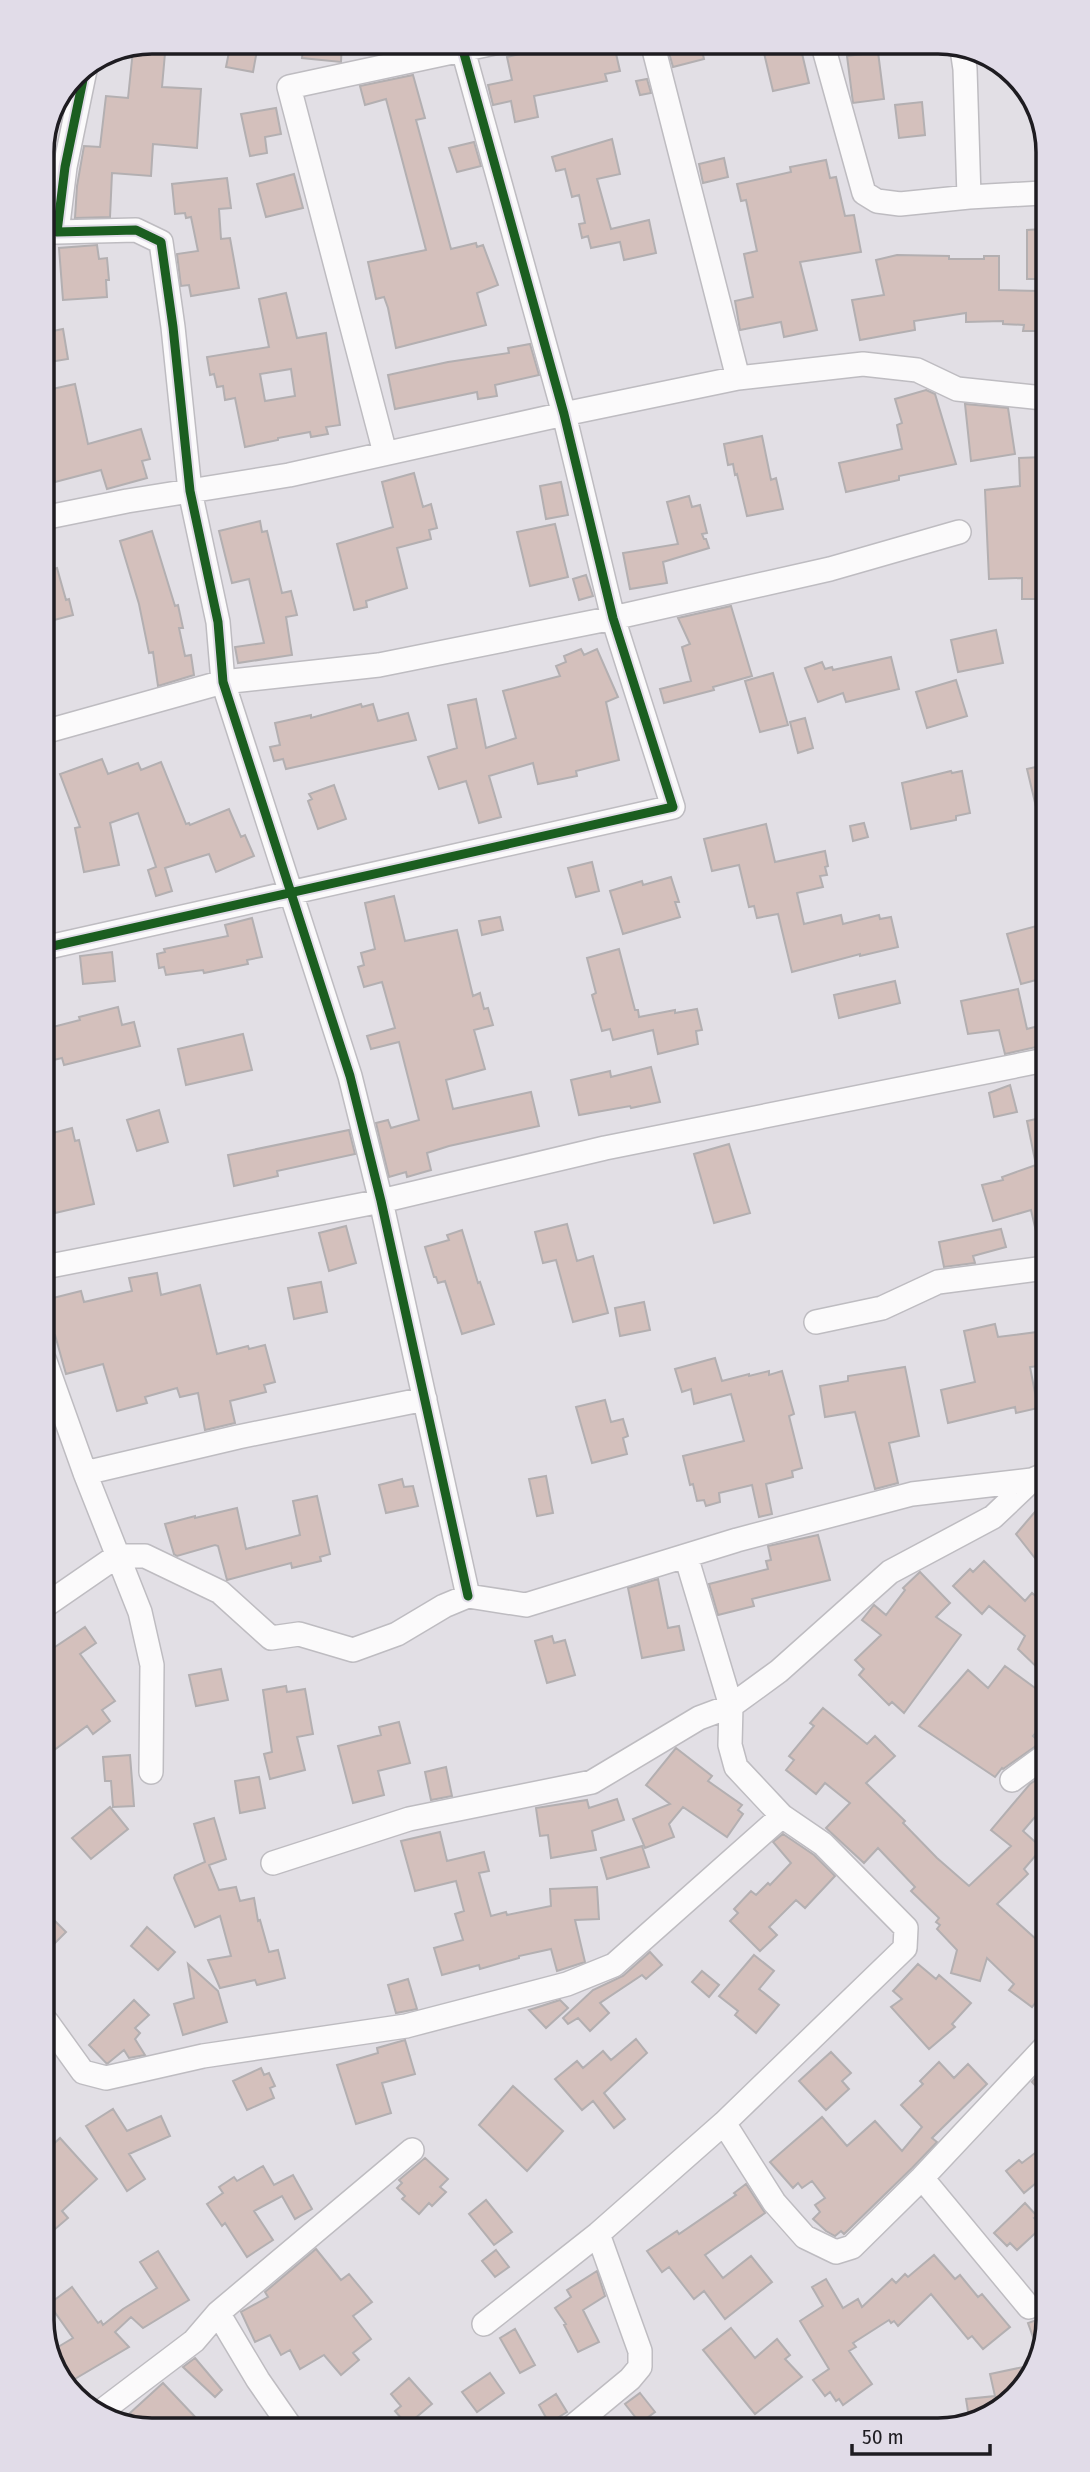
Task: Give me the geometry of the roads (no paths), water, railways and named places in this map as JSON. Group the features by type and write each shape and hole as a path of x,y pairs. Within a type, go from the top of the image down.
{"street":[{"path":"385,453 289,87 444,54"},
{"path":"54,946 673,807 613,618 564,414 464,54"},
{"path":"655,54 738,377"},
{"path":"825,54 864,193 877,201 900,204 1036,193"},
{"path":"963,58 969,197"},
{"path":"82,84 65,167 57,232 136,230 161,242 190,491 218,622 223,682 350,1076 382,1201 468,1596"},
{"path":"54,516 289,475 738,377 863,364 917,370 957,389 1036,396"},
{"path":"54,729 223,682 379,665 613,618 830,569 959,532"},
{"path":"54,1265 382,1201 605,1148 1036,1062"},
{"path":"816,1322 882,1308 938,1282 1036,1269"},
{"path":"54,1386 140,1612 152,1665 151,1772"},
{"path":"85,1472 238,1437 425,1399"},
{"path":"54,1599 117,1556 145,1556 220,1592 271,1638 299,1634 353,1650 397,1634 444,1606 468,1596 526,1605 737,1540 912,1494 1036,1477"},
{"path":"272,1863 409,1819 592,1782 699,1718 731,1706 779,1671 890,1573 993,1517 1036,1480"},
{"path":"484,2324 598,2234 724,2123 905,1948 906,1928 823,1844 782,1816 736,1766 730,1745 731,1706 686,1556"},
{"path":"1012,1780 1036,1762"},
{"path":"54,2032 83,2072 106,2078 203,2056 407,2026 567,1984 614,1965 782,1816"},
{"path":"724,2123 774,2202 805,2237 836,2252 852,2247 922,2178 1036,2057"},
{"path":"107,2407 194,2341 218,2313 412,2150"},
{"path":"922,2178 1029,2306"},
{"path":"583,2418 630,2379 640,2367 640,2351 598,2234"},
{"path":"218,2313 284,2418"}]}
